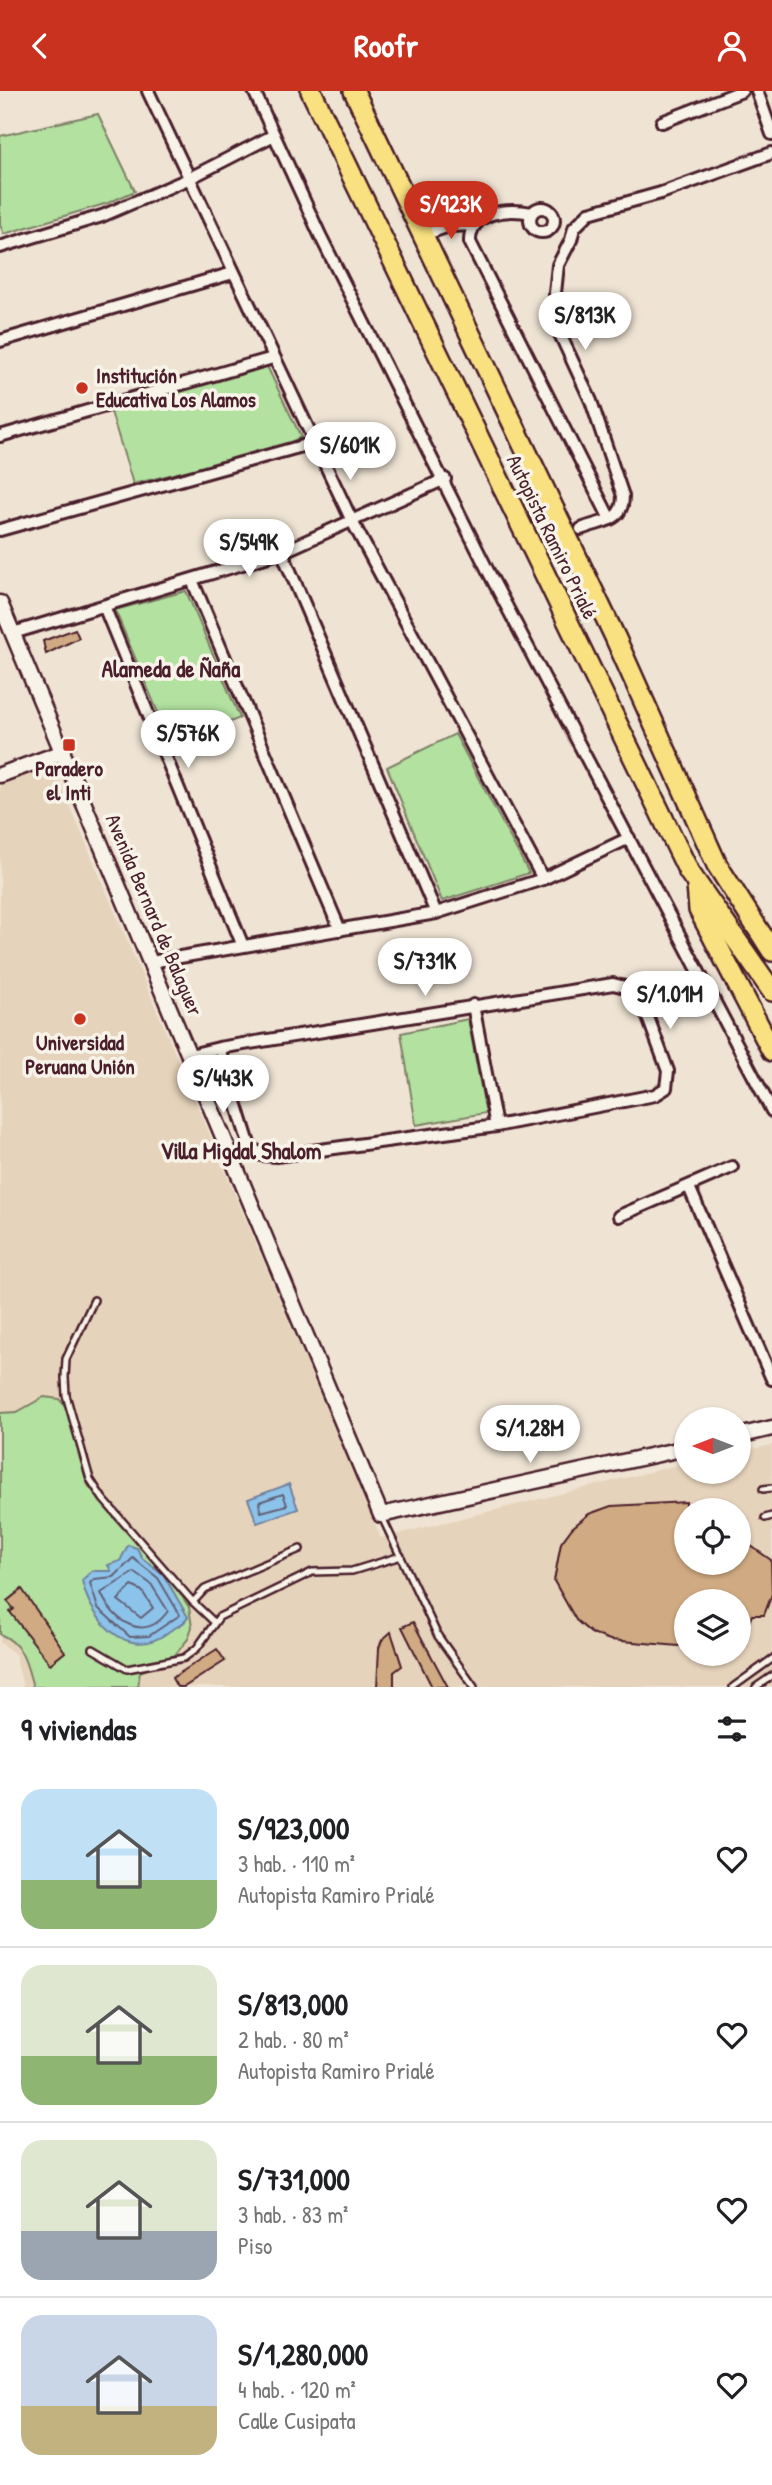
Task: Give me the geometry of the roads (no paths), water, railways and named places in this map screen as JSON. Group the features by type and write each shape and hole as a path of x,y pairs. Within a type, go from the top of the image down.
{"highway":[{"name":"Autopista Ramiro Prialé","path":"311,91 672,839 697,884 772,991"},
{"name":"Autopista Ramiro Prialé","path":"354,91 615,637 717,865 772,951"},
{"path":"697,884 699,910 772,1051"}],"street":[{"path":"148,91 353,523 543,879"},
{"path":"254,91 320,235 445,479 488,571 772,1111"},
{"path":"662,122 742,91"},
{"path":"757,91 772,134"},
{"path":"0,247 102,216 188,179 274,135"},
{"path":"581,529 618,517 623,510 623,496 591,401 559,333 555,293 558,265 574,228 589,213 661,193 772,153"},
{"path":"422,235 449,226 473,225 491,214 518,210 532,213"},
{"path":"473,225 470,242 610,519"},
{"path":"0,341 233,273"},
{"path":"0,436 273,358"},
{"path":"0,530 313,443"},
{"path":"13,633 282,552 353,523 445,479"},
{"path":"282,552 436,913"},
{"path":"192,580 340,930"},
{"name":"Avenida Bernard de Balaguer","path":"0,603 381,1515"},
{"path":"104,606 243,946"},
{"path":"0,775 63,752"},
{"path":"151,962 436,913 543,879 629,838"},
{"path":"190,1055 219,1048 473,1005 613,984 629,988 643,1004 668,1071 666,1087 655,1095 496,1126 276,1156 262,1155 250,1147 219,1048"},
{"path":"473,1005 496,1126"},
{"path":"619,1216 732,1167"},
{"path":"689,1187 772,1379"},
{"path":"751,1433 772,1428"},
{"path":"381,1515 674,1451"}],"lane":[{"path":"94,1300 66,1359 65,1377 66,1395 90,1479 103,1499 193,1602 214,1622"},
{"path":"763,1489 772,1488"},
{"path":"381,1515 438,1636 474,1687"},
{"path":"193,1602 205,1589 300,1549"},
{"path":"93,1649 114,1664 127,1669 184,1658 197,1648 214,1622 227,1612 312,1572 352,1571 401,1556"},
{"path":"733,1687 772,1659"},
{"path":"756,1687 772,1676"}],"water":[{"path":"289,1484 298,1509 257,1523 248,1499"},
{"path":"128,1545 137,1548 142,1558 163,1574 188,1617 152,1641 138,1643 112,1632 93,1609 82,1580 92,1571 111,1571 108,1565 120,1561"}],"place":[{"name":"Institución Educativa Los Alamos","path":"82,388"},
{"name":"Paradero el Inti","path":"69,745"},
{"name":"Universidad Peruana Unión","path":"80,1019"}],"district":[{"name":"Alameda de Ñaña","path":"171,669"},
{"name":"Villa Migdal Shalom","path":"241,1151"}]}
